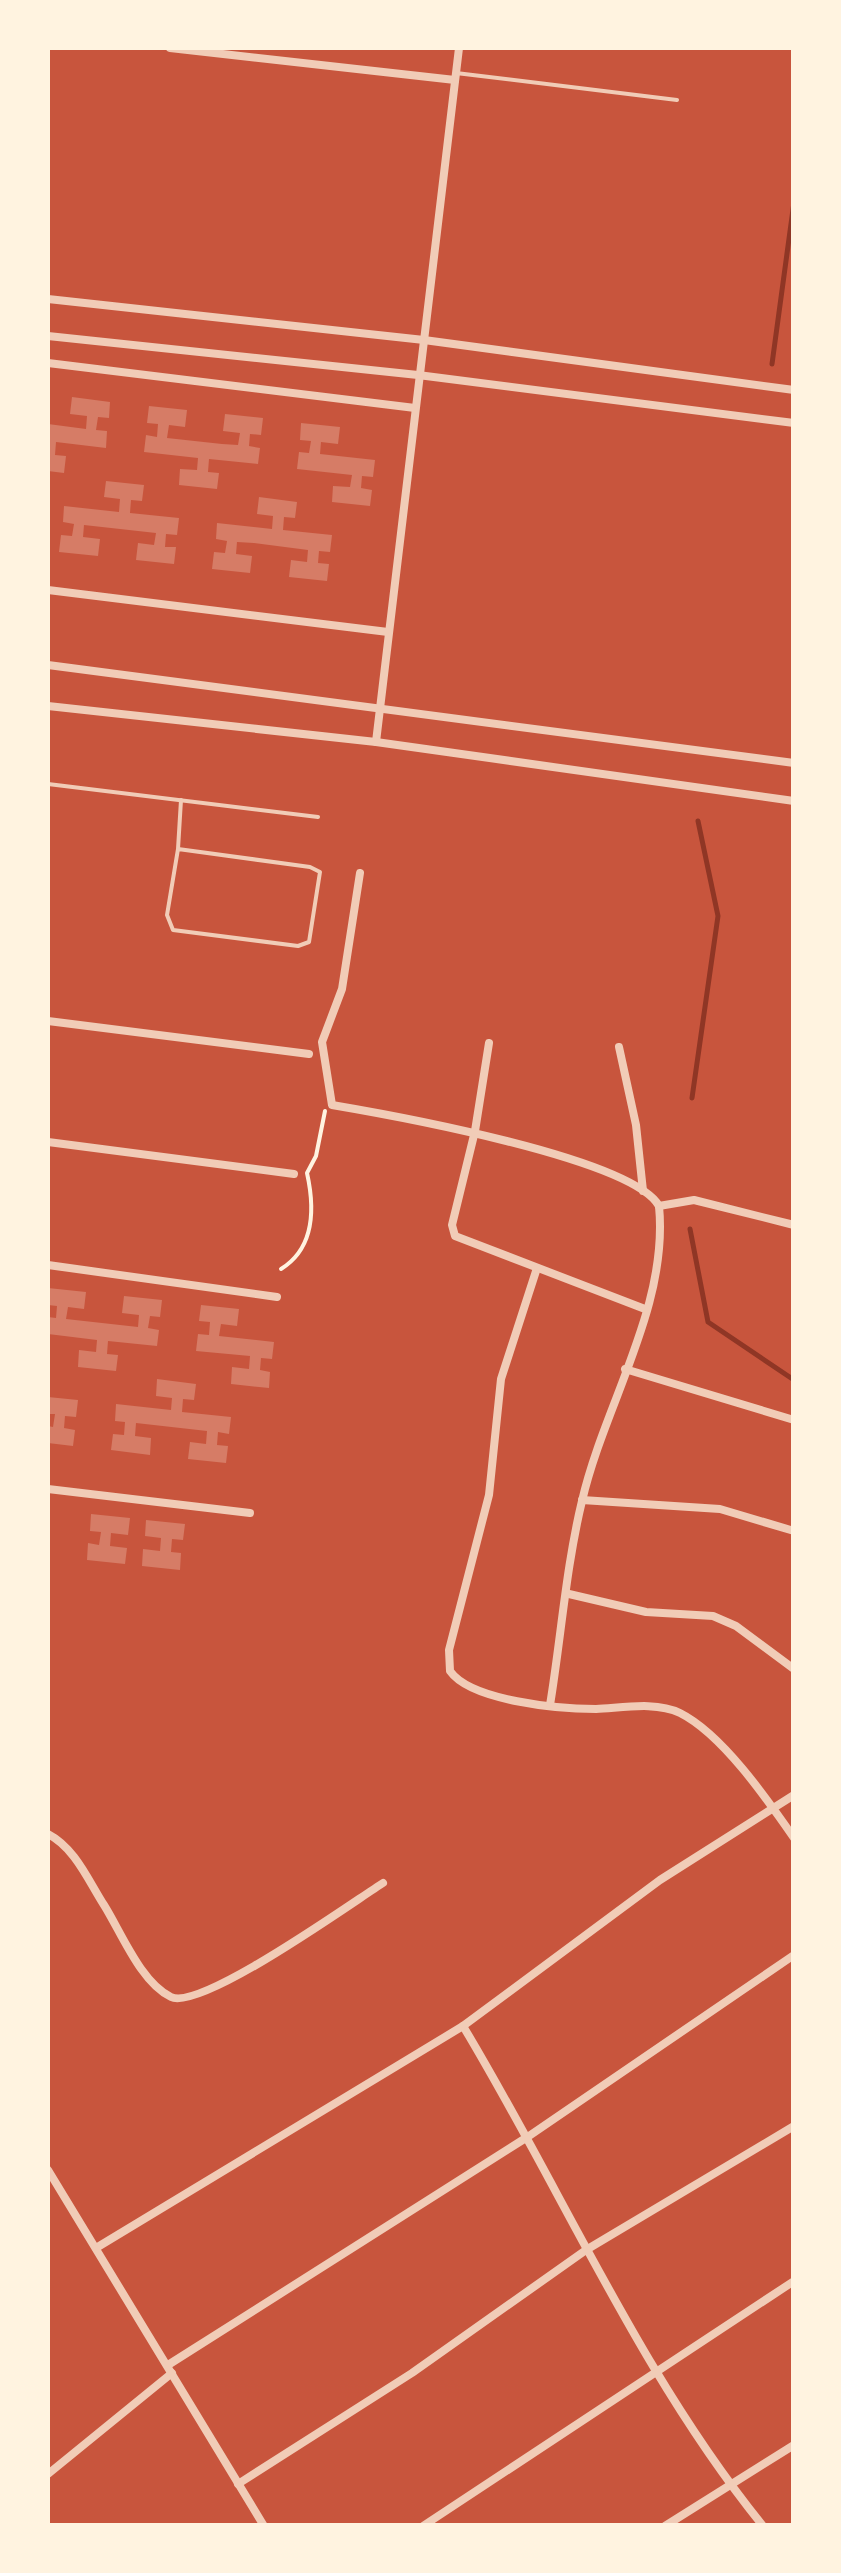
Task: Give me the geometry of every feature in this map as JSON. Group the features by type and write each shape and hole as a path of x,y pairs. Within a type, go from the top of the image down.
{"street":[{"path":"170,48 456,77"},
{"path":"376,742 459,48"},
{"path":"48,299 424,340 794,390"},
{"path":"48,336 418,376 794,423"},
{"path":"48,363 414,408"},
{"path":"48,590 388,632"},
{"path":"48,665 794,762"},
{"path":"48,706 376,742 794,801"},
{"path":"360,873 342,989 322,1042 332,1105 475,1131 584,1166 643,1191 659,1206 656,1262 646,1309 582,1500 550,1705"},
{"path":"48,1021 309,1054"},
{"path":"489,1043 475,1131 452,1226 455,1236 646,1309"},
{"path":"619,1047 636,1125 643,1191"},
{"path":"48,1142 294,1174"},
{"path":"659,1206 694,1200 794,1225"},
{"path":"48,1265 277,1298"},
{"path":"536,1268 501,1379 489,1495 448,1650 450,1672 464,1686 485,1694 550,1705 678,1711 711,1736 773,1807 794,1838"},
{"path":"625,1369 794,1420"},
{"path":"48,1490 250,1513"},
{"path":"582,1500 720,1509 794,1532"},
{"path":"569,1594 646,1612 713,1616 736,1626 794,1669"},
{"path":"96,2248 463,2026 660,1880 794,1794"},
{"path":"48,1834 72,1855 154,1983 178,2000 193,1999 234,1978 383,1882"},
{"path":"48,2474 170,2369 529,2136 794,1955"},
{"path":"463,2026 529,2136 586,2250 655,2371 730,2485 763,2526"},
{"path":"238,2484 412,2373 586,2250 794,2126"},
{"path":"48,2170 264,2526"},
{"path":"422,2526 794,2282"},
{"path":"665,2526 794,2445"}],"lane":[{"path":"456,77 677,100"},
{"path":"48,784 318,817"},
{"path":"178,850 315,868 322,879 309,942 298,946 174,930 167,916 178,850 181,800"}],"path":[{"path":"281,1269 295,1260 310,1230 312,1198 307,1174 316,1156 321,1116 332,1105"}],"building":[{"path":"72,397 110,402 109,418 98,417 96,430 107,431 106,448 56,442 55,455 66,456 64,473 48,471 48,424 86,429 87,416 70,414"},
{"path":"149,406 187,410 185,427 169,425 167,438 222,444 238,445 240,433 223,431 225,414 263,418 261,435 250,434 249,446 260,448 258,464 209,459 208,472 219,473 217,489 179,485 180,469 197,470 198,458 144,452 146,435 157,437 158,424 147,423"},
{"path":"301,423 340,427 338,444 321,442 320,454 375,460 373,477 362,476 361,488 372,490 370,506 332,502 333,486 350,487 352,475 297,469 299,452 309,453 311,441 300,440"},
{"path":"106,481 144,485 142,501 131,500 130,513 179,518 177,535 166,534 165,547 176,547 174,564 136,560 138,543 154,545 156,533 84,525 83,537 100,539 98,556 59,552 61,535 72,536 74,524 63,522 64,506 119,512 120,499 104,497"},
{"path":"259,497 297,502 295,518 284,517 283,530 332,535 330,552 319,551 318,563 329,564 327,581 289,577 291,560 307,562 308,550 254,543 237,542 236,554 252,556 250,573 212,569 214,552 225,553 227,541 216,539 217,523 272,529 273,516 257,514"},
{"path":"48,1288 86,1292 84,1309 68,1307 66,1319 138,1327 139,1315 122,1313 124,1296 162,1300 160,1317 150,1316 148,1328 159,1330 157,1346 108,1341 107,1354 118,1355 116,1371 78,1367 79,1350 96,1352 97,1340 48,1334 48,1317 56,1318 57,1306 48,1305"},
{"path":"201,1305 239,1309 237,1326 221,1324 219,1336 274,1342 272,1359 261,1358 260,1370 270,1372 269,1388 231,1384 232,1367 249,1369 250,1356 196,1351 198,1334 209,1335 210,1322 199,1321"},
{"path":"157,1379 196,1384 194,1400 183,1399 182,1412 231,1417 229,1434 218,1432 217,1445 228,1446 226,1463 188,1459 190,1442 206,1444 207,1431 136,1423 135,1436 151,1438 150,1455 111,1450 113,1434 124,1435 125,1422 115,1421 116,1404 171,1410 172,1398 156,1396"},
{"path":"48,1397 78,1400 76,1417 65,1416 64,1428 75,1430 73,1446 48,1443 48,1426 53,1427 55,1414 48,1414"},
{"path":"91,1514 130,1518 128,1535 111,1533 110,1546 127,1548 125,1564 87,1560 88,1543 99,1545 101,1532 90,1531"},
{"path":"146,1520 185,1524 183,1540 172,1539 171,1552 181,1553 180,1570 142,1566 143,1549 160,1551 161,1538 145,1536"}],"waterway":[{"path":"772,364 794,202"},
{"path":"692,1098 718,916 698,821"},
{"path":"690,1229 708,1322 794,1380"}]}
